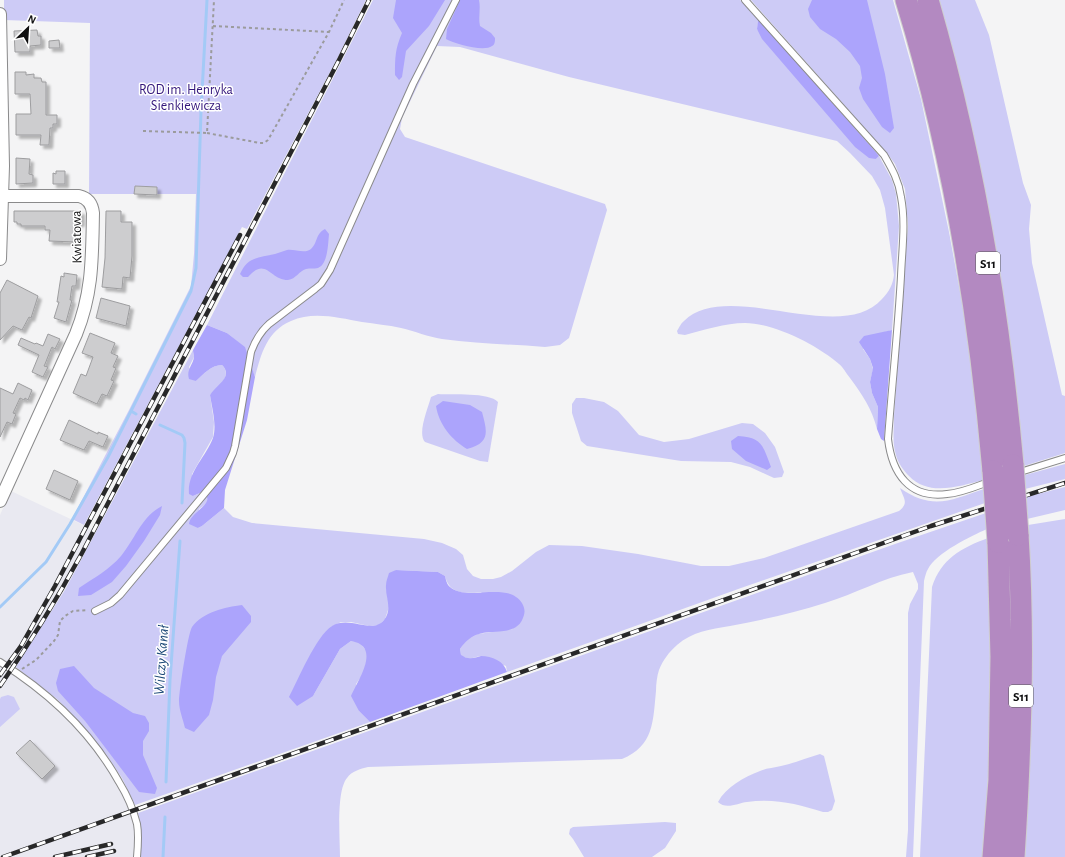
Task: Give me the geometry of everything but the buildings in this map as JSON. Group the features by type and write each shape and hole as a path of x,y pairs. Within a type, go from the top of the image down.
{"highway":[{"name":"S11","path":"906,0 938,123 961,178 995,303 1008,403 998,542 1002,657 999,780 992,857"},
{"name":"S11","path":"928,0 945,64 961,178 974,305 986,392 1018,536 1021,579 1021,726 1014,857"}],"street":[{"path":"0,14 2,196 0,259"},
{"name":"Kwiatowa","path":"0,501 73,341 84,313 92,266 92,208 89,202 79,196 2,196"}],"lane":[{"path":"95,611 111,603 120,595 226,468 236,446 250,352 254,343 262,330 321,284 330,270 414,84 456,0"},
{"path":"745,0 884,155 897,180 904,222 900,300 888,439 890,454 899,476 909,485 921,492 935,495 948,494 1003,473 1065,458"},
{"path":"961,178 972,219"},
{"path":"961,178 968,227"},
{"path":"980,261 995,303"},
{"path":"973,262 974,305"},
{"path":"0,662 17,672 56,704 105,758 133,810 137,825 137,857"}],"path":[{"path":"206,133 214,0"},
{"path":"143,131 197,132 264,143 268,140 329,32 344,0"},
{"path":"212,26 329,32"},
{"path":"17,672 36,660 54,641 58,635 60,621 65,616 73,610 81,609 95,611"}],"shaded area":[{"path":"396,0 445,0 429,26 406,51 402,77 399,80 395,75 395,58 402,33 393,18"},
{"path":"460,0 479,0 480,26 491,33 495,38 495,43 493,45 488,48 476,48 446,39 447,29"},
{"path":"812,0 867,0 885,74 894,128 890,133 882,127 863,99 859,88 862,78 860,66 850,52 836,39 820,29 810,17 808,9"},
{"path":"758,19 875,151 879,156 876,159 869,158 855,147 762,39 757,29"},
{"path":"325,229 329,234 327,253 324,262 318,268 301,271 293,278 288,280 277,277 264,269 254,271 248,277 243,277 240,274 243,268 250,261 259,257 287,250 303,251 311,249 320,233"},
{"path":"207,325 227,333 245,347 255,377 247,420 225,490 224,508 198,528 189,524 194,515 206,504 207,500 206,496 202,492 193,496 189,494 189,486 194,472 213,438 214,422 210,395 223,381 226,373 222,365 218,365 208,370 196,381 189,379 188,373 194,357 193,350"},
{"path":"892,330 884,441 881,439 877,429 878,407 872,393 870,382 873,368 870,359 859,342 864,336"},
{"path":"443,401 470,405 482,412 486,430 484,440 467,449 456,441 443,426 438,413 436,406"},
{"path":"738,436 752,438 757,441 766,453 771,467 767,470 746,461 732,449 731,441"},
{"path":"11,491 96,531 65,590 16,667 57,699 106,754 122,778 138,813 141,827 140,857 0,857 0,515"},
{"path":"162,506 160,515 144,541 112,582 91,595 78,596 79,588 117,561 139,528 155,510"},
{"path":"396,570 438,572 445,576 448,585 456,591 473,593 501,592 516,597 523,605 524,615 521,622 516,627 510,630 476,635 467,640 460,649 461,655 466,658 485,656 493,658 503,665 507,672 370,722 359,711 351,696 362,673 366,656 365,649 360,644 351,641 340,649 313,696 297,706 289,697 320,639 326,631 339,623 353,623 373,626 384,620 388,612 386,584 389,573"},
{"path":"242,605 251,616 251,622 222,656 216,677 213,700 209,715 194,732 185,728 179,701 190,632 192,627 197,622 208,614 229,607"},
{"path":"74,666 94,688 133,713 145,716 149,723 149,731 143,741 143,755 157,788 155,794 139,792 85,721 58,691 56,683 60,669"}],"green space":[{"name":"ROD im. Henryka Sienkiewicza","path":"4,0 366,0 337,59 247,229 242,227 84,525 72,519 191,286 194,254 196,194 89,194 90,23 4,20"},
{"path":"373,0 740,0 758,19 757,29 876,159 879,156 892,180 896,194 899,226 892,330 878,334 863,349 870,359 873,369 870,382 872,393 878,407 877,429 866,402 842,367 830,357 795,336 769,327 745,323 722,325 685,335 678,334 677,331 683,322 703,310 727,306 813,315 840,316 863,312 882,299 889,291 894,275 885,208 880,190 872,176 837,141 569,77 460,47 437,46 402,118 400,129 405,137 605,204 607,210 569,338 560,345 545,347 455,341 391,326 335,317 308,316 291,321 276,331 266,344 255,377 244,347 227,333 207,325"},
{"path":"751,0 893,0 921,99 949,232 973,362 984,480 955,487 935,488 917,482 909,476 898,461 894,446 894,416 908,225 905,189 895,164 887,153"},
{"path":"939,0 975,0 989,35 1023,183 1031,205 1029,229 1032,263 1062,395 1065,396 1065,453 1024,466 1011,353 990,220 968,118"},
{"path":"193,350 194,357 189,367 196,381 208,370 218,365 222,365 226,373 223,381 210,395 214,422 213,437 192,474 193,496 202,492 208,499 199,509 198,528 224,508 233,517 252,523 424,539 442,543 456,549 463,555 467,569 473,576 481,579 493,579 501,577 512,571 536,552 549,545 582,546 638,554 701,566 729,566 764,558 899,511 905,503 900,488 912,495 932,501 952,500 984,489 985,503 507,672 506,666 480,656 469,659 461,656 460,649 466,640 478,634 513,629 481,592 458,592 450,587 445,576 438,572 396,570 386,585 389,607 385,619 379,625 369,626 351,622 341,622 331,627 313,696 340,649 351,641 359,642 366,650 368,656 363,674 356,684 359,711 370,722 135,805 122,778 106,754 80,723 57,699 16,667 65,590"},
{"path":"438,394 479,395 498,402 488,462 480,461 425,442 422,433 426,414 431,397"},
{"path":"576,398 604,402 618,411 639,435 664,442 689,439 742,423 753,424 765,433 775,447 784,472 782,477 774,478 750,467 731,462 681,461 587,446 581,441 572,413 572,404"},
{"path":"1065,464 1065,479 1025,489 1025,475"},
{"path":"1065,487 1065,510 1027,519 1026,497"},
{"path":"986,513 987,529 954,546 938,557 928,569 924,581 913,857 906,857 908,830 908,613 910,604 918,589 918,584 913,572 890,578 813,607 766,619 708,630 689,637 677,645 669,653 659,670 654,712 650,731 646,740 633,754 622,759 368,767 351,774 347,778 341,793 339,816 340,857 140,857 141,827 138,813"},
{"path":"1065,519 1065,857 1024,857 1030,749 1031,593 1028,525"},
{"path":"988,538 992,674 984,857 920,857 932,587 941,569 953,556 969,546"},
{"path":"8,695 14,697 20,709 0,727 0,699 1,697"},
{"path":"820,754 824,756 835,801 832,810 828,812 776,801 747,802 728,806 718,802 731,787 748,776 765,769 786,765"},
{"path":"665,822 676,823 676,831 665,848 652,857 584,857 569,834 570,829 573,827"}],"waterway":[{"path":"0,607 46,562 70,524 108,457 191,291 196,268 201,111 207,0"},
{"path":"131,411 136,414"},
{"path":"160,425 182,435 184,438 182,503"},
{"name":"Wilczy Kanał","path":"166,782 170,680 180,541"},
{"name":"Wilczy Kanał","path":"163,857 165,817"}],"railway":[{"path":"0,686 43,621 82,553 369,0"},
{"path":"0,675 21,646 55,586 240,235"},
{"path":"3,857 931,526 1065,483"},
{"path":"55,857 111,844"},
{"path":"87,857 114,851"}]}
